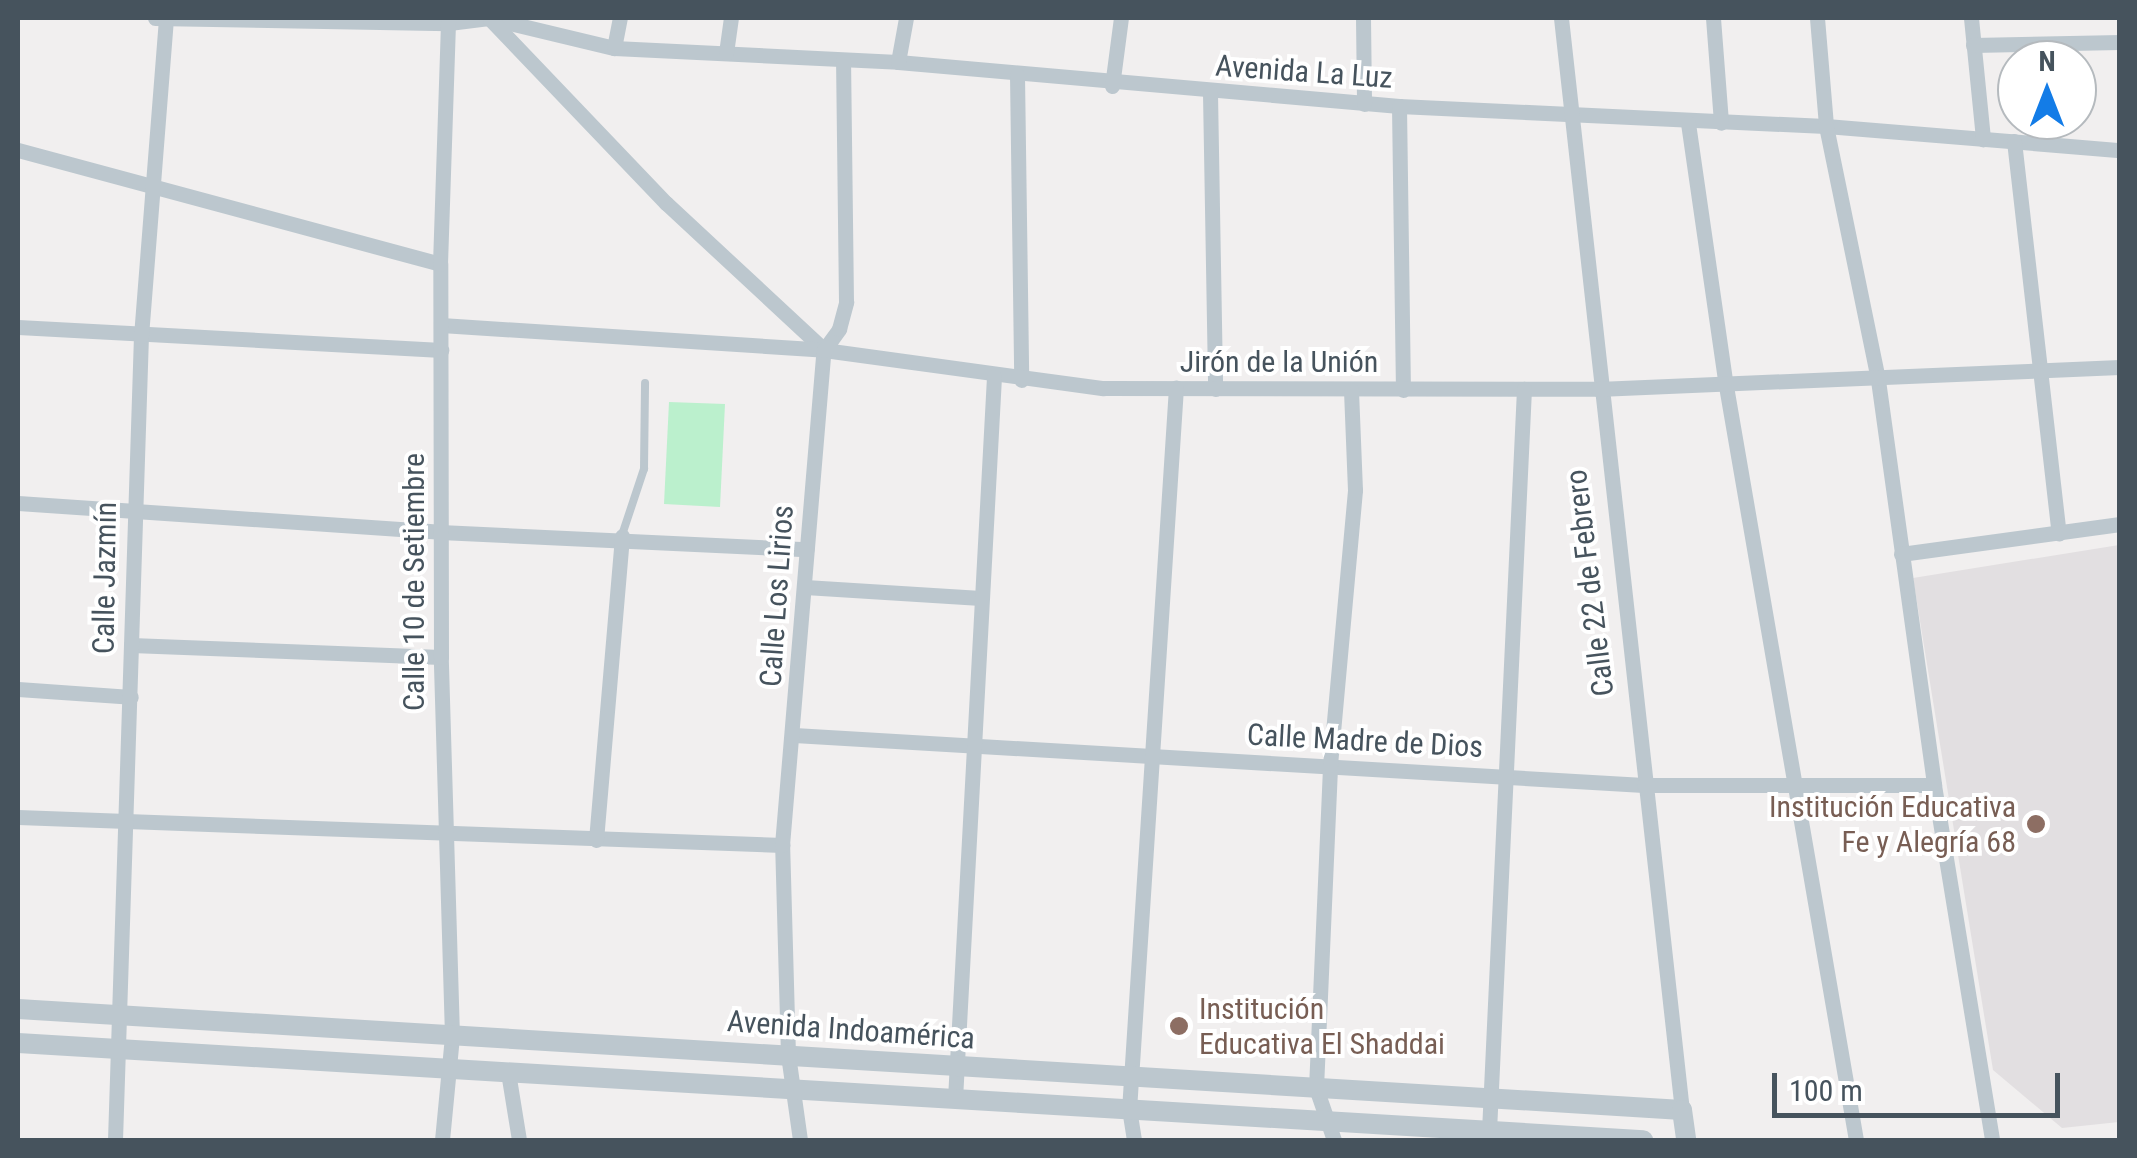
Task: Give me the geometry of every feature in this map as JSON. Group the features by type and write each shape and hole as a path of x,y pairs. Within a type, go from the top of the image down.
{"street":[{"path":"155,18 488,18 666,203 824,350"},
{"name":"Calle Jazmín","path":"115,1140 122,1016 140,336 166,18"},
{"name":"Avenida La Luz","path":"488,18 614,48 898,62 1112,86 1688,123 1826,126 2120,150"},
{"path":"614,48 620,18"},
{"path":"726,53 731,18"},
{"path":"898,62 906,18"},
{"path":"1112,86 1121,18"},
{"path":"1363,18 1364,104"},
{"name":"Calle 22 de Febrero","path":"1561,18 1598,389 1686,1140"},
{"path":"1713,18 1720,123"},
{"path":"1817,18 1826,126 1878,380 1934,785 1992,1140"},
{"path":"1971,18 1982,138"},
{"name":"Calle 10 de Setiembre","path":"442,1140 452,1036 440,657 440,264 449,20"},
{"path":"1974,45 2120,42"},
{"name":"Calle Los Lirios","path":"800,1140 788,1055 782,845 824,350 839,330 846,302 842,60"},
{"path":"1017,75 1021,380"},
{"path":"1210,93 1215,389"},
{"path":"1399,106 1403,390"},
{"path":"1688,123 1726,386 1856,1140"},
{"path":"2014,141 2036,371 2059,533"},
{"path":"18,150 150,190 440,264"},
{"name":"Jirón de la Unión","path":"441,325 824,350 1021,380 1215,389 1726,386 2120,367"},
{"path":"18,327 442,350"},
{"path":"954,1099 994,377"},
{"path":"1134,1140 1130,1110 1176,388"},
{"path":"1332,1131 1316,1088 1330,764 1355,490 1351,390"},
{"path":"1489,1131 1524,390"},
{"path":"18,503 440,532 622,536 807,549"},
{"path":"1901,554 2120,524"},
{"path":"596,840 622,536"},
{"path":"806,587 980,598"},
{"path":"130,644 440,657"},
{"path":"18,690 131,697"},
{"name":"Calle Madre de Dios","path":"794,736 1644,785 1795,789 1934,785"},
{"path":"18,817 444,836 782,845"},
{"name":"Avenida Indoamérica","path":"18,1009 1682,1110"},
{"name":"Avenida Indoamérica","path":"18,1043 1130,1110 1332,1131 1489,1131 1643,1140"},
{"path":"508,1072 520,1140"}],"lane":[{"path":"622,536 644,468 645,384"}],"shaded area":[{"name":"Institución Educativa Fe y Alegría 68","path":"2119,545 2119,1122 2062,1128 1993,1070 1913,578"}],"green space":[{"path":"669,402 725,404 720,507 664,504"}],"place":[{"name":"Institución Educativa Fe y Alegría 68","path":"2036,824"},
{"name":"Institución Educativa El Shaddai","path":"1179,1026"}]}
